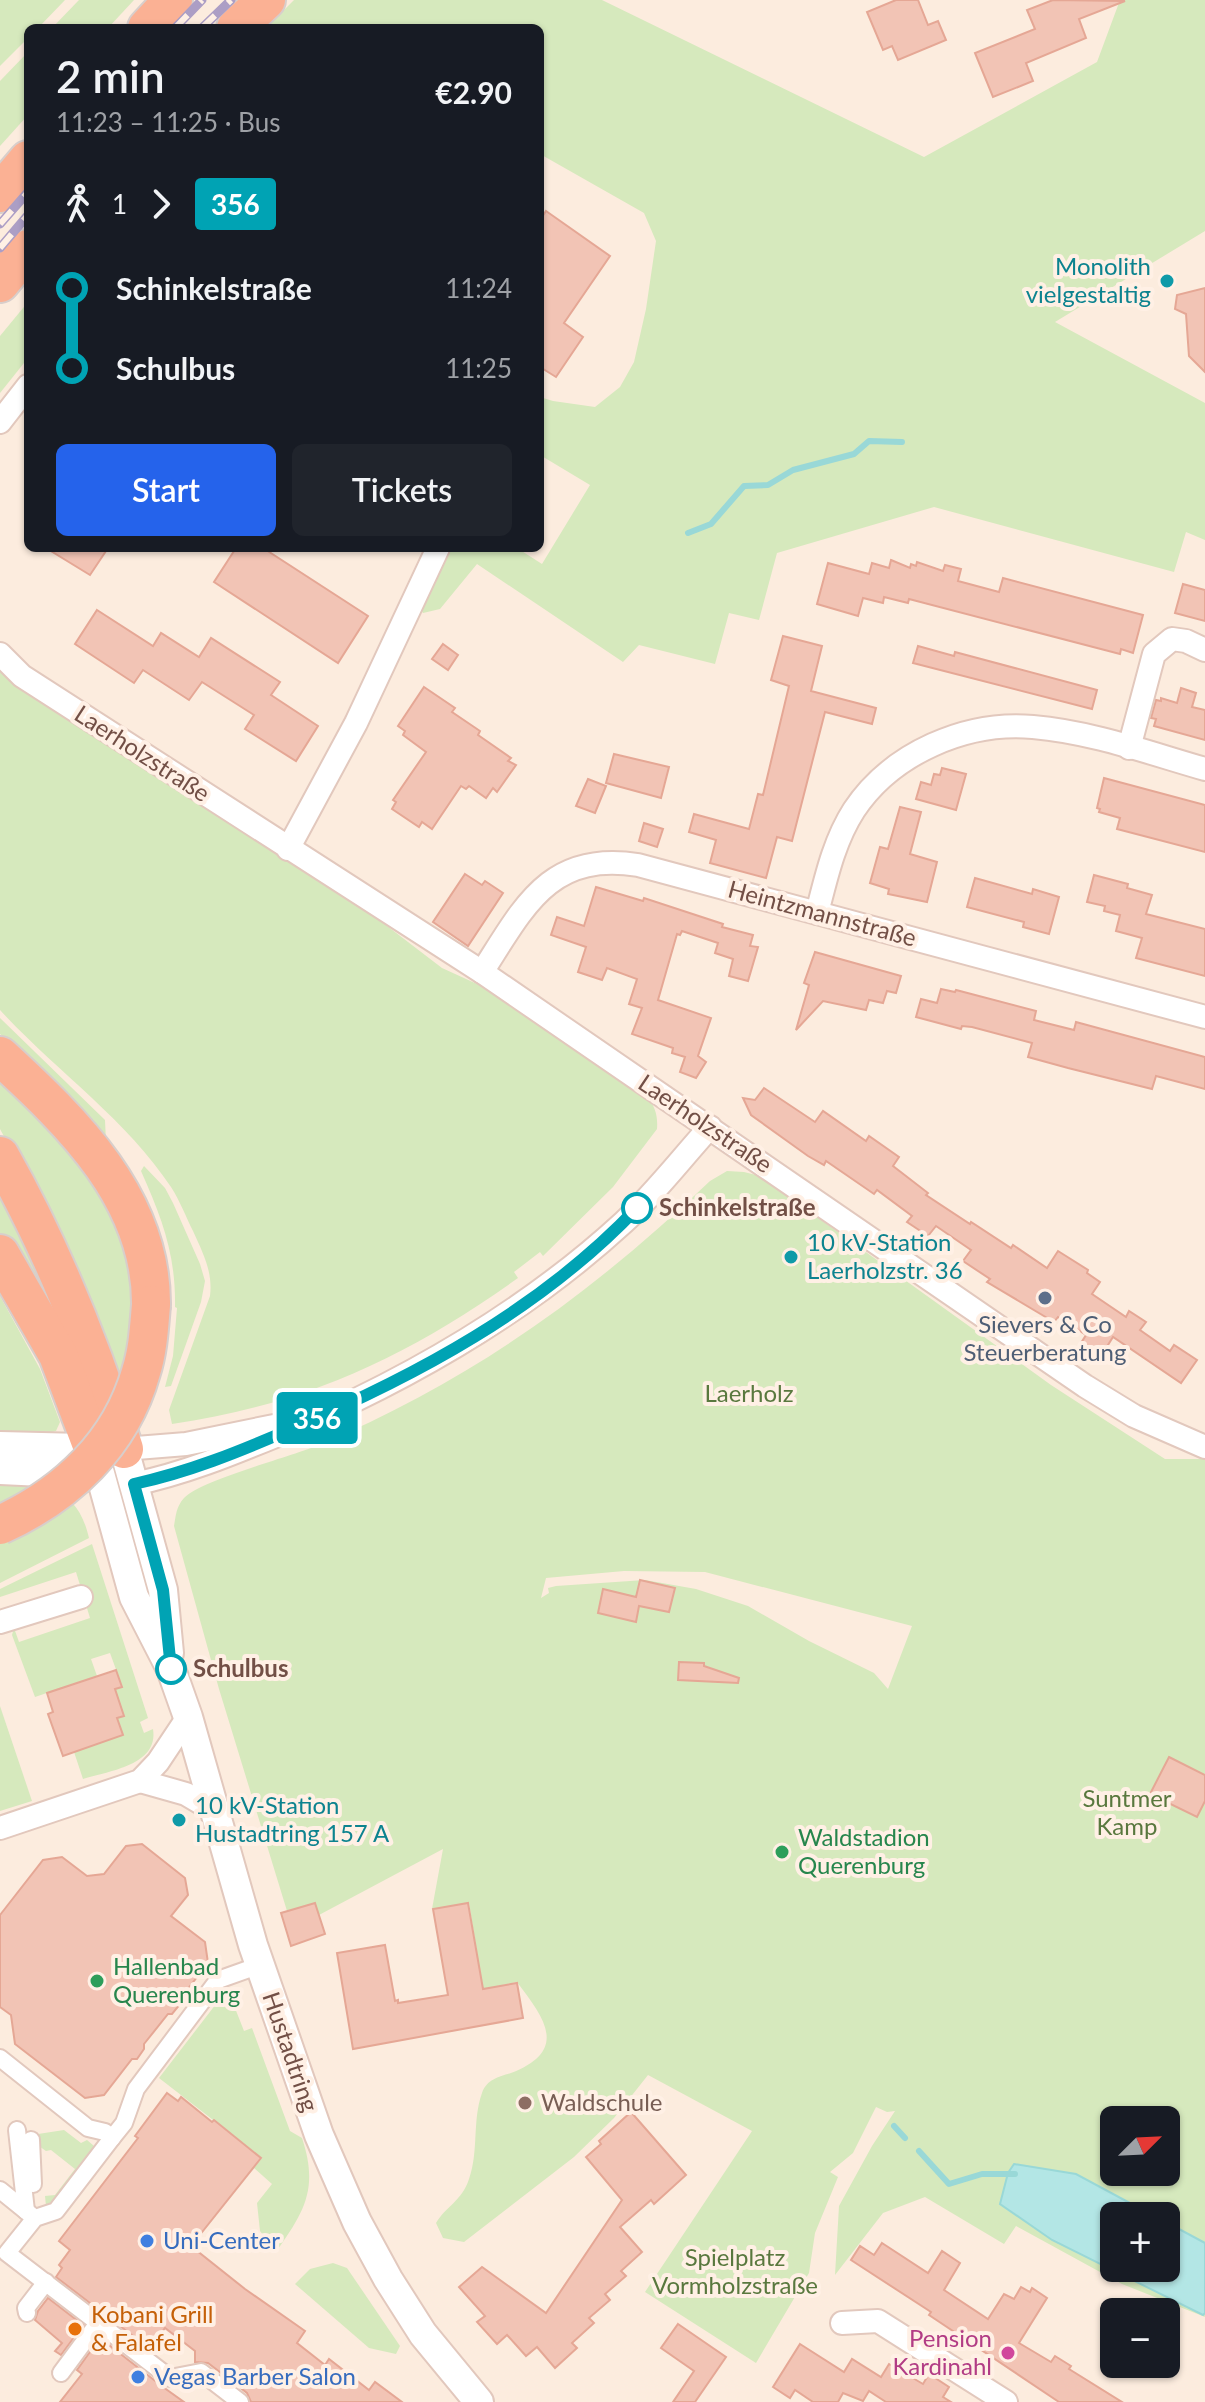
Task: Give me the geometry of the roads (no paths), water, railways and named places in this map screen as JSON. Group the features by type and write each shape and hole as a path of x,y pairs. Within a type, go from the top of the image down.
{"highway":[{"path":"151,24 173,0"},
{"path":"240,24 266,0"},
{"path":"0,193 24,165"},
{"path":"0,283 24,254"},
{"path":"0,1056 68,1122 116,1183 132,1213 142,1243 149,1272 151,1305 141,1373 122,1418 106,1444 68,1485 26,1513 0,1525"},
{"path":"0,1156 43,1238 105,1388 113,1465"},
{"path":"0,1254 58,1355 113,1465"}],"street":[{"path":"0,422 24,391"},
{"path":"288,849 356,723 436,552"},
{"path":"1129,748 1154,654 1172,639 1186,641 1205,650"},
{"name":"Laerholzstraße","path":"0,654 22,676 482,972 1085,1386 1134,1416 1205,1447"},
{"path":"817,913 832,857 853,812 868,793 897,766 922,750 969,732 1026,727 1077,734 1205,769"},
{"name":"Heintzmannstraße","path":"482,972 540,889 570,871 596,862 638,865 1205,1017"},
{"path":"0,1446 113,1465 207,1465 318,1417 420,1369 489,1328 564,1274 649,1196 710,1127"},
{"path":"0,1470 64,1473 113,1465 186,1444 318,1417"},
{"name":"Hustadtring","path":"113,1465 163,1590 171,1669 188,1717 260,1965 319,2135 357,2222 382,2269 423,2334 479,2402"},
{"path":"0,1622 81,1597"},
{"path":"0,1828 140,1781 158,1762 188,1717"},
{"path":"140,1781 186,1794 213,1810"},
{"path":"0,2190 31,2214 56,2211 124,2123 136,2089 218,1980 260,1965"},
{"path":"0,2058 30,2092 59,2115 105,2132 112,2138"},
{"path":"0,2129 25,2141 31,2214 4,2253 170,2378 201,2372 240,2402"},
{"path":"27,2313 26,2308 46,2282"},
{"path":"842,2323 878,2321 1006,2402"},
{"path":"61,2373 98,2323"}],"water":[{"path":"1014,2164 1076,2174 1128,2202 1100,2202 1100,2264 1052,2240 1000,2204 1008,2173"},
{"path":"1180,2230 1205,2243 1205,2313 1203,2315 1180,2304 1180,2298 1169,2298 1137,2282 1180,2282"}],"waterway":[{"path":"688,533 711,524 744,486 768,485 793,470 854,454 869,441 902,442"},
{"path":"894,2126 905,2138"},
{"path":"919,2151 949,2184 982,2174 1015,2174"}],"railway":[{"path":"179,24 202,0"},
{"path":"206,24 231,0"},
{"path":"0,224 24,197"},
{"path":"0,248 24,220"}],"place":[{"name":"Monolith vielgestaltig","path":"1167,281"},
{"name":"Schinkelstraße","path":"637,1208"},
{"name":"10 kV-Station Laerholzstr. 36","path":"791,1257"},
{"name":"Sievers & Co Steuerberatung","path":"1045,1298"},
{"name":"Schulbus","path":"171,1669"},
{"name":"10 kV-Station Hustadtring 157 A","path":"179,1820"},
{"name":"Waldstadion Querenburg","path":"782,1852"},
{"name":"Hallenbad Querenburg","path":"97,1981"},
{"name":"Waldschule","path":"525,2103"},
{"name":"Uni-Center","path":"147,2241"},
{"name":"Kobani Grill & Falafel","path":"75,2329"},
{"name":"Pension Kardinahl","path":"1008,2353"},
{"name":"Vegas Barber Salon","path":"138,2377"}],"park label":[{"name":"Laerholz","path":"749,1394"},
{"name":"Suntmer Kamp","path":"1127,1813"},
{"name":"Spielplatz Vormholzstraße","path":"735,2272"}]}
